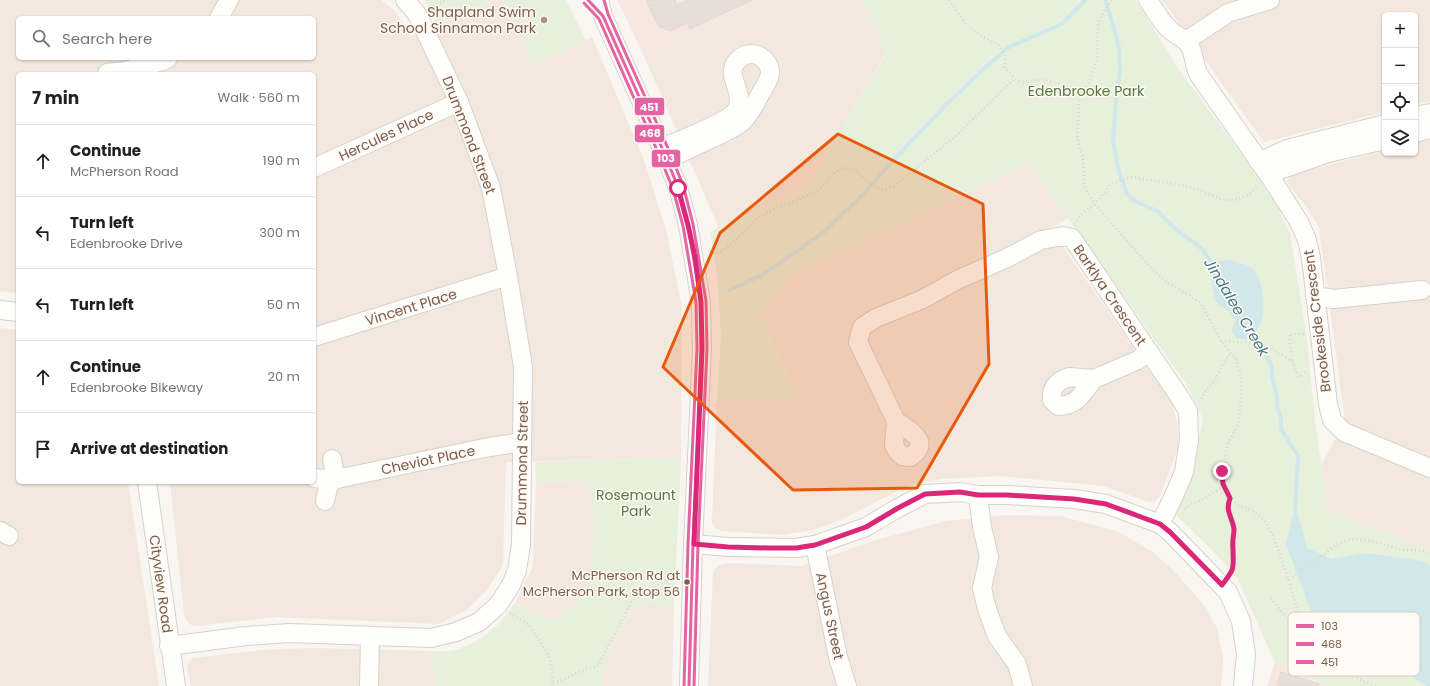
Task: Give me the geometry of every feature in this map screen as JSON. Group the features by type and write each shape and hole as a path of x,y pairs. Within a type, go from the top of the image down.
{"street":[{"path":"220,16 229,0"},
{"name":"Drummond Street","path":"169,646 246,636 290,633 431,638 456,632 479,622 498,605 511,585 518,570 521,545 523,368 508,276 491,188 458,102 417,14 405,0"},
{"path":"588,0 601,8 664,154 678,188 695,257 701,302 702,349 689,686"},
{"path":"1148,0 1169,29 1189,45 1228,12 1267,1"},
{"name":"Brookeside Crescent","path":"1189,45 1195,67 1199,74 1299,222 1307,240 1310,252 1328,404 1332,420 1344,432 1430,468"},
{"path":"116,72 125,71 164,60"},
{"name":"Hercules Place","path":"316,167 458,102"},
{"path":"1418,115 1430,113"},
{"path":"1266,172 1287,149 1382,125"},
{"path":"664,154 720,128"},
{"path":"1418,132 1430,130"},
{"path":"1266,172 1328,154 1382,141"},
{"name":"Barklya Crescent","path":"896,421 858,342 862,327 876,318 923,299 959,278 1007,258 1041,240 1063,236 1072,238 1188,411 1189,440 1184,472 1160,524"},
{"name":"Vincent Place","path":"316,336 508,276"},
{"path":"1315,296 1334,299 1422,290"},
{"path":"0,310 16,312"},
{"path":"1094,379 1138,360 1148,352"},
{"name":"Cheviot Place","path":"326,479 522,442"},
{"path":"325,501 326,479 332,459"},
{"name":"Cityview Road","path":"147,484 166,613 169,646 176,686"},
{"path":"694,544 769,548 796,548 815,545 866,527 925,494 960,492 978,495 1007,495 1074,499 1106,504 1160,524 1170,532 1228,592 1242,621 1246,654 1243,686"},
{"path":"978,495 982,527 989,557 982,588 986,609 997,636 1016,664 1023,686"},
{"name":"Angus Street","path":"815,545 838,657 847,686"},
{"path":"369,686 370,636"}],"path":[{"path":"425,10 446,0"},
{"path":"949,0 965,23 981,36 998,44 1005,56 1005,68 1015,78 1022,82 1036,80 1065,85 1080,92"},
{"path":"1111,0 1098,22 1097,60 1088,86 1080,92 1077,135 1083,158 1084,183 1087,192 1095,204 1155,272 1168,283 1200,302 1221,341 1236,359 1241,378 1239,422 1228,443 1222,471 1223,484 1230,498 1238,505 1253,510 1266,522 1275,541 1289,580 1298,612"},
{"path":"709,254 720,252 729,247 750,224 761,216 809,195 824,186 835,173 844,168 852,169 877,188 884,190 894,186 956,136 1015,78"},
{"path":"1063,236 1083,213 1095,204 1111,184 1131,177 1182,185 1200,190 1222,200 1235,200 1248,195 1257,187 1266,172"},
{"path":"1305,372 1299,377 1292,361 1289,334 1319,334"},
{"path":"1221,341 1261,343 1292,361"},
{"path":"1188,411 1202,400 1204,393 1216,379 1223,363 1231,353"},
{"path":"1183,511 1189,505 1204,499 1218,490 1223,484"},
{"path":"1230,498 1227,507 1234,529 1239,538"},
{"path":"1222,585 1234,567 1232,548 1234,529"},
{"path":"1289,580 1335,546 1348,540 1358,539 1376,542 1402,550 1419,550 1430,553"},
{"path":"498,605 529,625 547,652 551,662 553,684 588,668 597,667 632,601 679,572"},
{"path":"1271,598 1288,621"},
{"path":"1352,676 1376,686"}],"highlighted area":[{"path":"838,134 983,204 989,364 917,488 793,490 663,367 720,233"}],"shaded area":[{"path":"0,0 381,0 394,10 412,36 495,0 504,0 533,64 592,37 644,160 666,230 682,307 681,458 506,462 503,565 487,590 467,610 439,624 276,617 197,626 191,625 187,622 184,615 170,484 316,484 316,72 16,72 16,293 0,291"},
{"path":"617,0 764,0 644,56"},
{"path":"764,0 863,0 887,52 811,180 795,193 719,228 644,56"},
{"path":"1162,0 1430,0 1430,101 1418,103 1418,12 1382,12 1382,113 1264,142"},
{"path":"1430,140 1430,551 1327,509 1321,466 1345,420 1319,228 1309,210 1287,183 1288,179 1302,171 1382,152 1382,156 1418,156 1418,142"},
{"path":"1029,163 1069,218 1050,228 1172,403 1178,427 1178,448 1160,496 1155,501 1149,502 1103,486 1001,476 941,479 907,486 841,520 813,530 782,535 722,531 715,528 712,522 717,401 799,400 760,316 786,277"},
{"path":"0,328 16,330 16,484 128,484 159,686 0,686"},
{"path":"581,481 591,490 594,524 591,576 574,608 549,620 515,603 533,566 536,482"},
{"path":"1008,515 1061,516 1119,532 1151,551 1172,569 1203,604 1217,628 1223,658 1221,686 708,686 713,572 719,565 729,563 802,566 873,541 946,521"},
{"path":"633,605 674,607 672,686 603,686 603,668"},
{"path":"311,648 430,651 436,686 191,686 187,667 193,658 262,650"},
{"path":"1275,663 1288,669 1288,676 1304,676 1327,686 1267,686"}],"green space":[{"path":"425,0 495,0 437,24"},
{"name":"Shapland Swim School Sinnamon Park","path":"504,0 566,0 586,40 533,64"},
{"name":"Edenbrooke Park","path":"863,0 1136,0 1177,67 1256,174 1277,206 1290,234 1306,332 1315,420 1327,509 1430,551 1430,686 1327,686 1304,676 1420,676 1420,612 1288,612 1288,669 1275,663 1238,579 1211,549 1176,515 1192,468 1203,419 1187,385 1029,163 786,277 760,316 799,400 717,401 721,335 717,274 710,232 795,193 811,180 887,53"},
{"name":"Rosemount Park","path":"681,458 674,607 633,605 603,668 603,686 436,686 430,651 452,651 474,643 490,632 503,619 515,603 549,620 574,608 591,576 594,524 591,490 581,481 536,482 535,462"}],"water":[{"path":"1228,260 1252,268 1256,272 1261,285 1263,310 1261,322 1249,340 1236,338 1231,331 1236,320 1228,311 1217,303 1213,292 1211,269 1215,262"},
{"path":"1295,507 1307,548 1332,559 1365,553 1423,561 1430,566 1430,686 1427,686 1410,676 1420,676 1420,612 1311,612 1286,544"}],"building":[{"path":"646,0 675,0 677,5 688,0 752,0 690,29 687,23 670,31 658,26"},
{"path":"1281,672 1288,674 1288,676 1294,676 1319,684 1318,686 1283,686 1277,684"}],"waterway":[{"path":"730,290 764,274 824,232 863,194 948,103 990,63 1009,47 1062,24 1085,0"},
{"name":"Jindalee Creek","path":"1105,0 1119,48 1120,72 1117,89 1113,141 1119,172 1127,194 1133,200 1157,211 1180,233 1195,243 1204,251 1216,270"},
{"name":"Jindalee Creek","path":"1251,329 1266,352 1272,367 1272,376 1277,397 1277,407 1281,418 1281,429 1298,456 1295,511"}],"transit line":[{"name":"103","path":"588,0 603,16 678,187 688,225 701,302 702,349 693,544 689,686"},
{"name":"451","path":"604,0 608,14 683,185 693,224 706,301 707,349 698,544 694,686"},
{"name":"468","path":"584,3 599,19 673,189 683,226 696,302 697,349 688,544 684,686"}],"place":[{"name":"Shapland Swim School Sinnamon Park","path":"544,20"},
{"name":"McPherson Rd at McPherson Park, stop 56","path":"687,582"}],"route":[{"path":"678,188 695,257 701,302 702,349 694,544 769,548 796,548 815,545 866,527 925,494 960,492 978,495 1007,495 1074,499 1106,504 1160,524 1170,532 1222,585 1234,567 1232,548 1234,529 1227,507 1230,498 1223,484 1222,471"}]}
